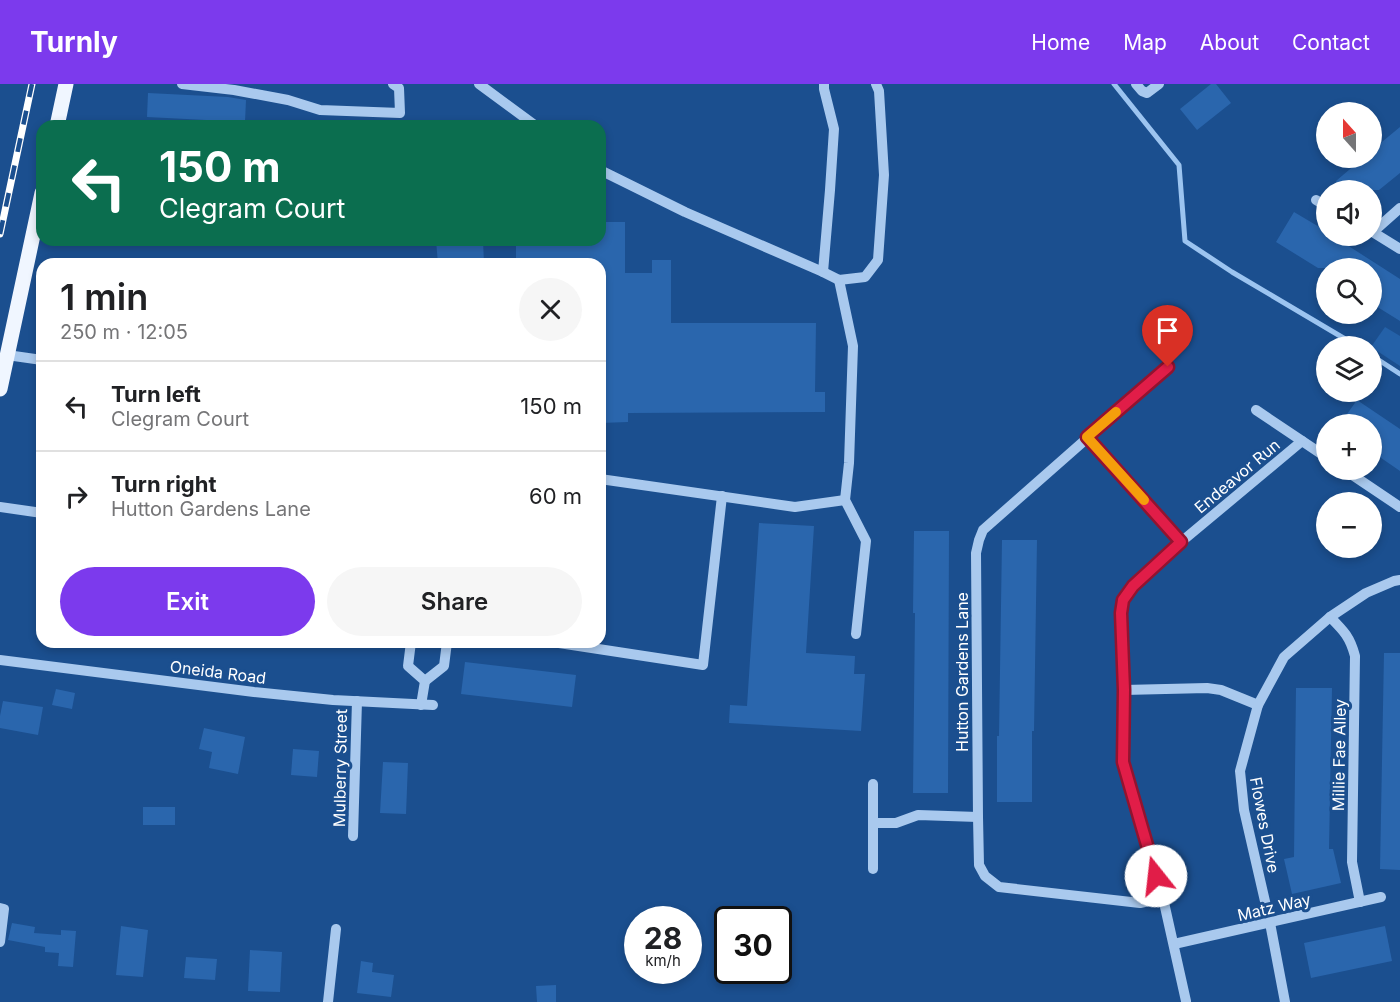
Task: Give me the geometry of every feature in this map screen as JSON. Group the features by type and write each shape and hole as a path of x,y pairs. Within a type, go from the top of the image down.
{"main road":[{"path":"58,120 66,84"},
{"path":"0,389 36,234"}],"street":[{"path":"182,84 234,90 288,100 320,110 400,113 399,88 393,84"},
{"path":"479,84 528,120"},
{"path":"823,272 834,129 824,84"},
{"path":"606,173 685,212 840,280 865,277 878,260 884,175 879,92 876,84"},
{"path":"1136,84 1147,93 1159,84"},
{"path":"1382,223 1400,208"},
{"path":"1382,238 1400,249"},
{"path":"840,280 853,346 849,463 845,500 866,541 856,634"},
{"path":"7,355 36,359"},
{"name":"Hutton Gardens Lane","path":"1163,898 1140,903 999,887 985,876 979,865 976,553 983,530 1168,367"},
{"path":"1256,410 1316,450"},
{"path":"1087,437 1181,542"},
{"name":"Endeavor Run","path":"1185,1001 1163,898 1123,762 1124,690 1121,613 1123,600 1133,586 1181,542 1302,441"},
{"path":"606,480 795,507 845,500"},
{"path":"1360,480 1400,507"},
{"path":"592,648 704,665 722,496"},
{"path":"0,507 36,512"},
{"name":"Flowes Drive","path":"1285,1002 1270,923 1244,810 1240,771 1258,705 1284,657 1330,617 1366,593 1400,580"},
{"name":"Millie Fae Alley","path":"1330,617 1351,642 1355,657 1352,862 1360,902"},
{"path":"410,648 408,666 425,681"},
{"path":"421,705 425,681 444,666 446,648"},
{"name":"Oneida Road","path":"0,660 254,692 433,705"},
{"path":"1124,690 1207,688 1221,690 1258,705"},
{"name":"Mulberry Street","path":"353,836 357,701"},
{"path":"873,784 873,869"},
{"path":"873,823 896,823 918,815 978,817"},
{"name":"Matz Way","path":"1174,944 1381,897"},
{"path":"0,908 4,909 0,942"},
{"path":"328,1002 336,929"}],"shaded area":[{"path":"1385,327 1400,336 1400,366 1382,354 1382,336 1379,336"}],"building":[{"path":"1211,84 1216,84 1231,103 1197,130 1180,109"},
{"path":"148,93 246,100 245,120 147,117"},
{"path":"1400,127 1400,173 1382,188 1382,180 1337,180 1351,168 1382,168 1382,142"},
{"path":"1294,212 1316,225 1316,246 1349,246 1367,258 1316,258 1316,267 1276,242"},
{"path":"606,222 625,222 625,273 652,273 652,260 671,260 671,323 816,323 815,392 825,392 825,412 628,413 628,422 606,423 606,258 516,258 516,246 606,246"},
{"path":"436,246 483,246 484,258 438,258"},
{"path":"1382,267 1400,279 1400,321 1382,310"},
{"path":"1356,402 1360,402 1378,414 1347,414"},
{"path":"1382,417 1400,429 1400,471 1382,459"},
{"path":"759,523 814,526 806,653 855,656 854,674 865,674 861,731 729,723 730,705 747,706"},
{"path":"914,531 949,531 948,793 913,793"},
{"path":"1002,540 1037,540 1032,802 997,802"},
{"path":"1384,653 1400,653 1400,870 1380,869"},
{"path":"465,662 576,675 572,707 461,694"},
{"path":"1296,688 1332,688 1329,849 1333,849 1341,883 1292,894 1284,859 1294,857"},
{"path":"56,689 75,693 72,709 52,705"},
{"path":"3,701 43,707 38,735 0,728"},
{"path":"204,728 245,737 238,774 209,768 212,752 199,749"},
{"path":"293,749 319,751 317,777 291,775"},
{"path":"383,762 408,763 406,814 380,813"},
{"path":"143,807 175,807 175,825 143,825"},
{"path":"12,923 35,927 34,933 61,935 61,930 76,931 73,967 58,966 59,953 45,952 45,947 8,940"},
{"path":"121,926 148,930 143,977 116,975"},
{"path":"1385,926 1392,961 1311,978 1304,943"},
{"path":"250,950 282,952 280,992 248,991"},
{"path":"186,957 217,959 215,980 184,978"},
{"path":"361,961 373,963 372,972 394,975 391,997 357,993"},
{"path":"556,985 556,1002 537,1002 536,986"}],"waterway":[{"path":"1114,84 1179,165 1185,241 1232,272 1340,336"},
{"path":"1382,362 1400,374"}],"railway":[{"path":"0,234 32,84"}],"slow traffic":[{"path":"1116,412 1087,437 1144,500"}],"route":[{"path":"1156,876 1123,762 1124,690 1121,613 1123,600 1133,586 1181,542 1087,437 1168,367"}]}
